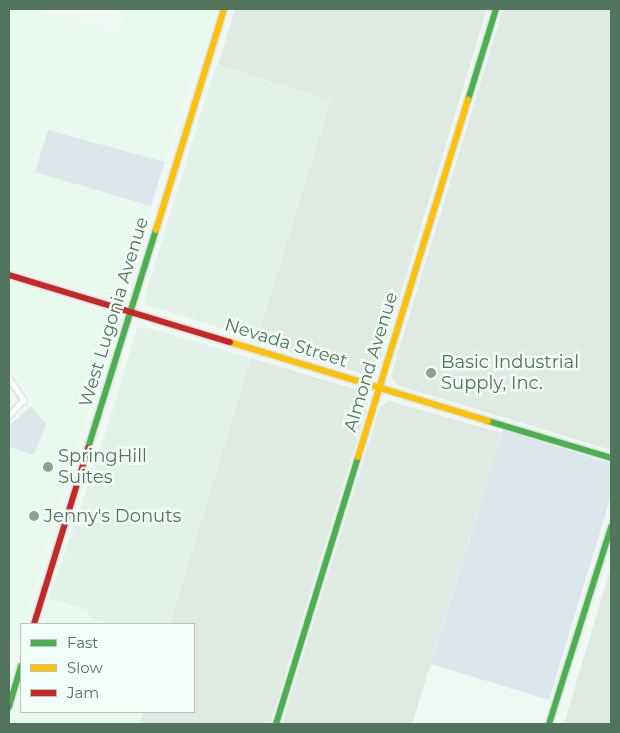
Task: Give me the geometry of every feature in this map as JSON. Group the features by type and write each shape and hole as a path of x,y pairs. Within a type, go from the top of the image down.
{"street":[{"name":"West Lugonia Avenue","path":"34,623 224,9"},
{"name":"Almond Avenue","path":"276,724 496,9"},
{"name":"Nevada Street","path":"9,274 611,458"},
{"path":"9,378 24,400 9,416"},
{"path":"549,724 611,527"},
{"path":"9,707 20,669"}],"shaded area":[{"path":"9,9 32,9 119,35 124,9 217,9 202,56 197,59 165,162 48,131 36,172 151,206 124,298 120,300 9,267"},
{"path":"235,9 487,9 378,368 372,373 366,375 256,342 331,100 218,65"},
{"path":"503,9 611,9 611,450 397,385 391,376"},
{"path":"216,65 331,100 257,339 147,305 144,299"},
{"path":"48,130 165,162 151,206 35,172"},
{"path":"9,283 117,315 24,623 20,623 18,642 9,639 9,447 34,455 46,424 31,406 32,396 9,369"},
{"path":"146,327 251,358 170,623 107,623 93,619 86,610 49,598 103,441 137,329"},
{"path":"251,358 361,391 368,404 270,724 139,724 143,713 195,713 195,623 170,623"},
{"path":"389,401 502,433 412,724 282,724 380,407"},
{"path":"31,406 46,424 34,455 9,447 9,426"},
{"path":"503,430 611,464 611,496 549,700 431,664"},
{"path":"611,568 611,724 564,724 598,610"},
{"path":"49,598 86,610 93,619 107,623 41,623"},
{"path":"20,694 20,713 143,713 139,724 11,724"}],"traffic: fast":[{"path":"468,100 496,9"},
{"path":"88,448 156,230"},
{"path":"488,421 611,458"},
{"path":"276,724 358,457"},
{"path":"549,724 611,527"},
{"path":"9,707 20,669"}],"traffic: slow":[{"path":"156,230 224,9"},
{"path":"358,457 468,100"},
{"path":"230,342 488,421"}],"traffic: jam":[{"path":"9,275 230,342"},
{"path":"34,623 88,448"}],"place":[{"name":"Basic Industrial Supply, Inc.","path":"431,373"},
{"name":"SpringHill Suites","path":"48,467"},
{"name":"Jenny's Donuts","path":"34,516"}]}
